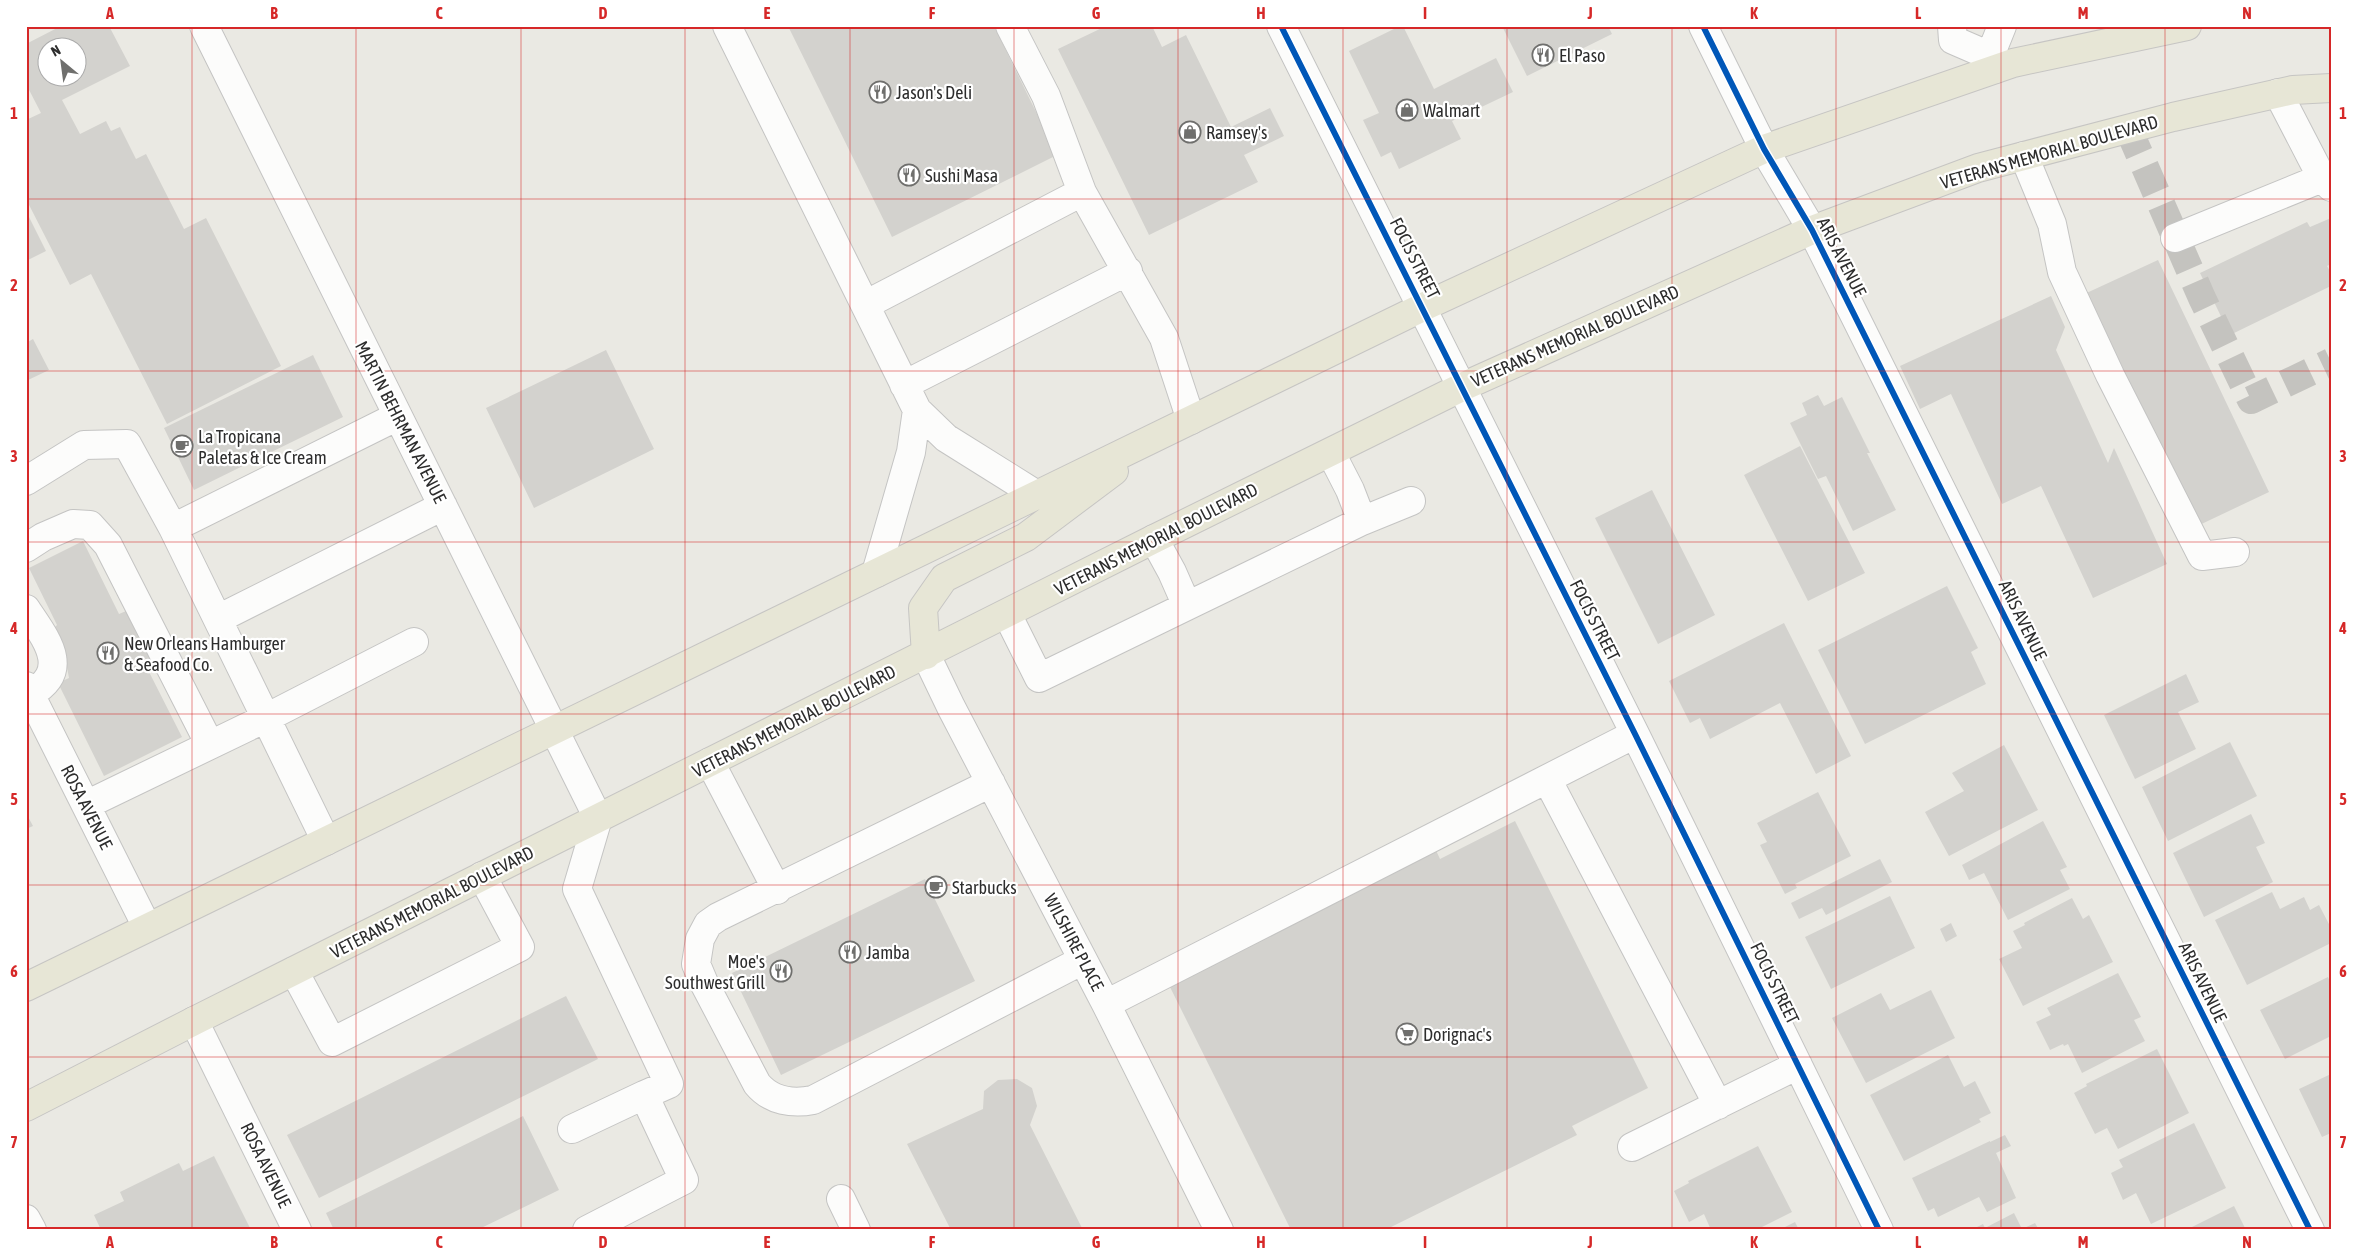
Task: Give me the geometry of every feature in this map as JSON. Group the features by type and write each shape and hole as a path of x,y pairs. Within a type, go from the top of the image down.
{"main road":[{"path":"26,987 1423,307 1764,149 1992,63 2013,63 2187,26"},
{"name":"VETERANS MEMORIAL BOULEVARD","path":"26,1107 194,1020 926,655 1154,539 1462,387 1812,230 1978,168 2172,116 2293,90 2331,88"},
{"path":"926,655 923,608 944,578 1026,537 1179,426"}],"street":[{"name":"MARTIN BEHRMAN AVENUE","path":"204,26 598,818"},
{"path":"727,26 917,410 946,438 1037,495"},
{"path":"1010,26 1046,96 1082,192 1164,338 1179,426"},
{"name":"FOCIS STREET","path":"1281,26 1423,307 1487,442 1635,734 1879,1230"},
{"name":"ARIS AVENUE","path":"1703,26 1764,149 1812,230 2310,1230"},
{"path":"1952,26 1954,40 1992,63 2002,26"},
{"path":"2175,238 2326,182 2278,93"},
{"path":"2024,156 2052,224 2062,272 2110,375 2202,556 2236,552"},
{"path":"865,305 1082,192"},
{"path":"904,385 1128,272"},
{"path":"876,573 911,452 917,410"},
{"path":"173,528 398,416"},
{"path":"26,480 84,445 126,444 173,528 326,841"},
{"path":"1331,453 1350,490 1362,521"},
{"path":"1007,614 1039,678 1362,521 1412,500"},
{"path":"218,619 443,506"},
{"path":"26,548 44,536 73,524 90,525 108,545 210,745"},
{"path":"1154,539 1172,572 1187,606"},
{"path":"26,609 49,644 54,660 50,676 38,689 28,690"},
{"path":"86,805 266,718 414,642"},
{"name":"WILSHIRE PLACE","path":"926,655 1106,1004 1219,1230"},
{"name":"ROSA AVENUE","path":"28,690 147,927"},
{"path":"1106,1004 1635,734"},
{"path":"710,762 777,890"},
{"path":"1547,779 1718,1105"},
{"path":"991,784 777,890 718,917 708,924 700,939 696,964 756,1084 762,1091 796,1103 813,1100 1083,960"},
{"path":"572,1129 669,1084 578,889 598,818"},
{"path":"294,970 332,1042 341,1038 520,947 482,876"},
{"name":"ROSA AVENUE","path":"194,1020 297,1230"},
{"path":"1632,1147 1798,1065"},
{"path":"586,1230 684,1180 644,1095"},
{"path":"841,1199 856,1230"},
{"path":"26,1219 32,1230"}],"building":[{"path":"61,26 109,26 130,66 88,87 88,38 38,38 38,88 86,88 62,100 80,134 106,121 111,131 120,127 136,159 146,154 184,229 206,218 281,366 167,424 91,274 70,285 26,199 26,120 41,113 26,84 26,44"},
{"path":"788,26 994,26 1057,155 892,237"},
{"name":"Ramsey's","path":"1106,26 1152,26 1162,47 1186,35 1231,127 1270,108 1284,136 1244,155 1258,182 1149,235 1058,49"},
{"path":"1403,26 1434,89 1496,58 1513,92 1452,121 1461,139 1399,169 1391,152 1381,157 1363,120 1379,113 1349,51"},
{"name":"El Paso","path":"1502,26 1608,26 1612,34 1527,76"},
{"path":"28,215 46,251 26,261 26,216"},
{"path":"2331,218 2331,264 2327,266 2331,273 2331,286 2230,335 2200,273 2307,222 2310,227"},
{"path":"2158,260 2269,492 2191,529 2080,296"},
{"path":"2051,296 2065,327 2056,350 2108,463 2114,448 2167,564 2093,598 2041,486 2002,504 1951,394 1920,409 1900,366"},
{"path":"33,339 49,370 26,381 26,343"},
{"path":"606,350 654,449 534,508 486,408"},
{"path":"313,355 343,417 194,490 164,428"},
{"path":"1818,395 1824,406 1842,397 1870,453 1867,453 1896,510 1853,531 1826,476 1818,479 1790,423 1807,415 1802,403"},
{"path":"1800,446 1865,573 1808,601 1744,475"},
{"path":"1652,490 1715,615 1658,644 1595,518"},
{"name":"New Orleans Hamburger & Seafood Co.","path":"83,541 119,614 131,609 155,660 145,664 182,737 104,776 58,683 69,678 63,646 54,628 57,625 29,568"},
{"path":"1947,586 1978,648 1971,652 1986,684 1865,744 1818,650"},
{"path":"1784,623 1851,756 1816,774 1780,703 1710,739 1700,718 1690,723 1669,681"},
{"path":"2186,674 2199,702 2178,712 2196,749 2135,779 2104,715"},
{"path":"2230,742 2257,796 2168,841 2142,787"},
{"path":"2004,745 2038,810 1949,856 1925,812 1964,791 1952,773"},
{"path":"1818,792 1851,856 1795,884 1797,888 1785,894 1760,845 1767,842 1757,823"},
{"path":"26,813 33,826 26,829"},
{"path":"2251,814 2265,843 2256,847 2273,882 2204,917 2173,853"},
{"name":"Dorignac's","path":"1515,821 1648,1088 1572,1126 1577,1135 1385,1230 1291,1230 1166,979 1434,846 1440,859"},
{"path":"2043,821 2067,867 2060,870 2070,889 2008,920 1984,873 1969,880 1962,865"},
{"path":"1880,859 1892,882 1826,915 1822,908 1799,919 1791,903"},
{"path":"925,879 975,981 781,1075 732,973"},
{"path":"2272,892 2280,909 2304,897 2310,910 2319,905 2331,928 2331,943 2247,985 2215,920"},
{"path":"1890,896 1915,948 1831,989 1805,937"},
{"path":"2072,898 2083,919 2089,915 2113,962 2023,1006 1999,959 2022,948 2013,931 2025,925 2024,923"},
{"path":"1951,923 1957,936 1946,942 1940,929"},
{"path":"2118,973 2141,1017 2134,1020 2145,1041 2082,1073 2068,1044 2064,1046 2063,1044 2050,1050 2036,1022 2051,1015 2047,1008"},
{"path":"2328,977 2331,984 2331,1036 2285,1059 2260,1010"},
{"path":"1931,990 1955,1038 1866,1083 1832,1018 1881,993 1890,1010"},
{"path":"566,996 598,1059 319,1198 287,1135"},
{"path":"2157,1049 2189,1113 2118,1149 2107,1128 2095,1134 2074,1093 2087,1086 2086,1084"},
{"path":"1948,1055 1964,1087 1975,1081 1991,1113 1979,1119 1981,1122 1904,1161 1870,1095"},
{"path":"2331,1074 2331,1133 2322,1137 2299,1089"},
{"path":"1017,1079 1032,1088 1037,1106 1030,1125 1083,1230 951,1230 907,1144 983,1109 984,1091 998,1080"},
{"path":"523,1116 559,1190 477,1230 334,1230 326,1213"},
{"path":"2194,1123 2226,1188 2151,1224 2136,1193 2123,1200 2111,1173 2123,1167 2119,1160"},
{"path":"2005,1135 2011,1146 1996,1153 2016,1198 1987,1212 1979,1197 1938,1217 1934,1208 1928,1211 1912,1178"},
{"path":"1758,1146 1792,1212 1756,1230 1711,1230 1704,1214 1689,1222 1674,1191 1689,1183 1688,1181"},
{"path":"214,1156 251,1230 101,1230 94,1215 124,1201 120,1192 179,1163 183,1171"},
{"path":"2234,1206 2246,1230 2186,1230"},
{"path":"2014,1213 2022,1229 2035,1223 2039,1230 1971,1230 1983,1224 1985,1228"},
{"path":"1795,1222 1799,1230 1779,1230"}],"tunnel":[{"path":"2128,128 2202,298 2251,400 2331,362"}],"cycle path":[{"path":"1281,26 1635,734 1879,1230"},
{"path":"1703,26 1764,149 1812,230 2310,1230"}],"place":[{"name":"El Paso","path":"1543,55"},
{"name":"Jason's Deli","path":"880,92"},
{"name":"Walmart","path":"1407,110"},
{"name":"Ramsey's","path":"1190,132"},
{"name":"Sushi Masa","path":"909,175"},
{"name":"La Tropicana Paletas & Ice Cream","path":"182,446"},
{"name":"New Orleans Hamburger & Seafood Co.","path":"108,653"},
{"name":"Starbucks","path":"936,887"},
{"name":"Jamba","path":"850,952"},
{"name":"Moe's Southwest Grill","path":"781,971"},
{"name":"Dorignac's","path":"1407,1034"}]}
